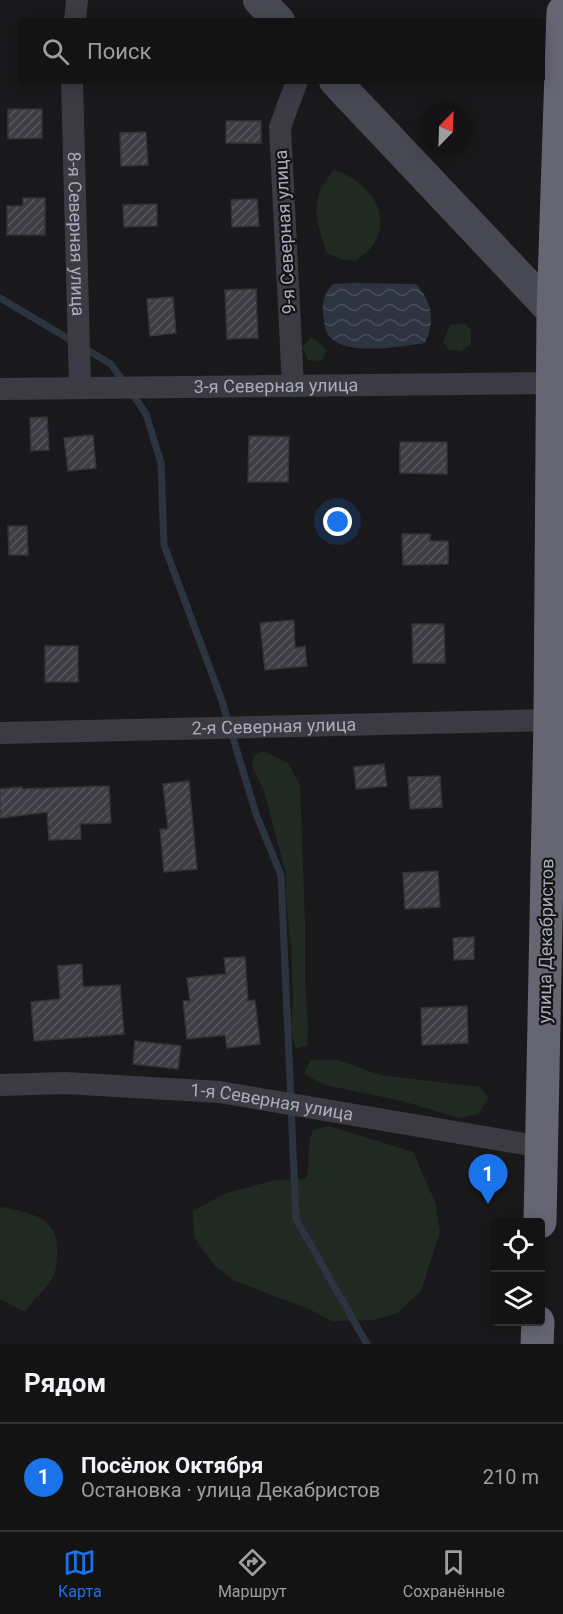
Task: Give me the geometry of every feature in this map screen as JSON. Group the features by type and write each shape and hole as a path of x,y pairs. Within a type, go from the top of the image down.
{"highway":[{"name":"улица Декабристов","path":"540,1218 550,720 553,383 558,312 563,12"},
{"path":"537,1344 538,1326"}],"street":[{"path":"75,18 77,0"},
{"path":"259,0 276,18"},
{"name":"8-я Северная улица","path":"72,84 80,388"},
{"name":"9-я Северная улица","path":"293,386 280,127 296,84"},
{"path":"338,84 558,312"},
{"name":"3-я Северная улица","path":"0,389 553,383"},
{"name":"2-я Северная улица","path":"0,733 550,720"},
{"name":"1-я Северная улица","path":"0,1085 65,1083 220,1092 542,1147"}],"shaded area":[{"path":"333,170 355,180 373,198 378,209 379,233 373,245 355,261 341,259 327,253 320,230 317,214 318,199 321,188"},
{"path":"464,323 471,330 471,344 461,351 449,350 443,342 450,325"},
{"path":"312,337 327,350 321,361 308,360 302,347"},
{"path":"263,751 288,763 300,785 308,1026 307,1045 296,1049 291,1031 293,995 286,874 263,788 252,767 254,755"},
{"path":"310,1060 338,1060 380,1075 480,1087 488,1098 478,1114 459,1118 402,1101 325,1085 304,1074"},
{"path":"329,1126 413,1152 435,1202 440,1231 421,1291 397,1313 374,1320 332,1321 309,1309 235,1281 214,1265 194,1237 193,1211 224,1194 275,1180 306,1179 313,1130"},
{"path":"0,1208 25,1212 43,1220 50,1226 57,1244 54,1275 25,1312 0,1299"}],"water":[{"path":"333,284 416,284 426,298 431,312 430,327 425,343 389,348 361,348 337,342 329,336 325,328 323,313 325,296"}],"building":[{"path":"8,109 42,109 42,138 8,139"},
{"path":"226,121 261,121 261,143 226,143"},
{"path":"146,132 148,165 121,166 120,133"},
{"path":"23,198 45,198 45,235 7,235 7,206 23,206"},
{"path":"257,199 259,226 232,227 231,200"},
{"path":"157,204 157,226 124,227 123,205"},
{"path":"256,289 258,338 227,339 225,290"},
{"path":"173,297 176,333 150,336 147,299"},
{"path":"47,417 49,450 31,451 30,418"},
{"path":"93,435 96,468 68,471 64,438"},
{"path":"249,436 289,437 288,482 248,482"},
{"path":"400,442 447,442 447,474 400,473"},
{"path":"8,526 27,526 28,555 9,555"},
{"path":"402,534 430,534 430,541 448,541 448,564 403,565"},
{"path":"294,620 295,648 305,646 307,666 265,670 260,623"},
{"path":"412,624 444,624 445,663 413,663"},
{"path":"45,646 78,646 78,682 45,682"},
{"path":"384,764 387,786 356,789 354,767"},
{"path":"440,776 442,807 410,809 408,777"},
{"path":"189,781 197,869 164,872 160,829 168,829 163,784"},
{"path":"109,786 111,823 80,824 81,839 49,840 47,812 0,818 0,789"},
{"path":"438,871 440,907 405,909 403,873"},
{"path":"474,937 474,959 454,960 453,938"},
{"path":"245,957 248,1001 255,1000 260,1044 227,1048 225,1035 187,1039 183,1001 190,1001 187,978 226,974 224,958"},
{"path":"82,964 83,987 120,985 124,1034 34,1041 31,1002 60,999 58,966"},
{"path":"467,1006 468,1043 422,1045 421,1008"},
{"path":"135,1041 181,1046 178,1069 133,1064"}],"waterway":[{"path":"0,298 111,364 125,384"},
{"path":"132,393 146,414 161,463 164,545 221,698 256,814 281,875 296,1219 367,1344"}],"place":[{"name":"Посёлок Октября","path":"488,1204"}]}
